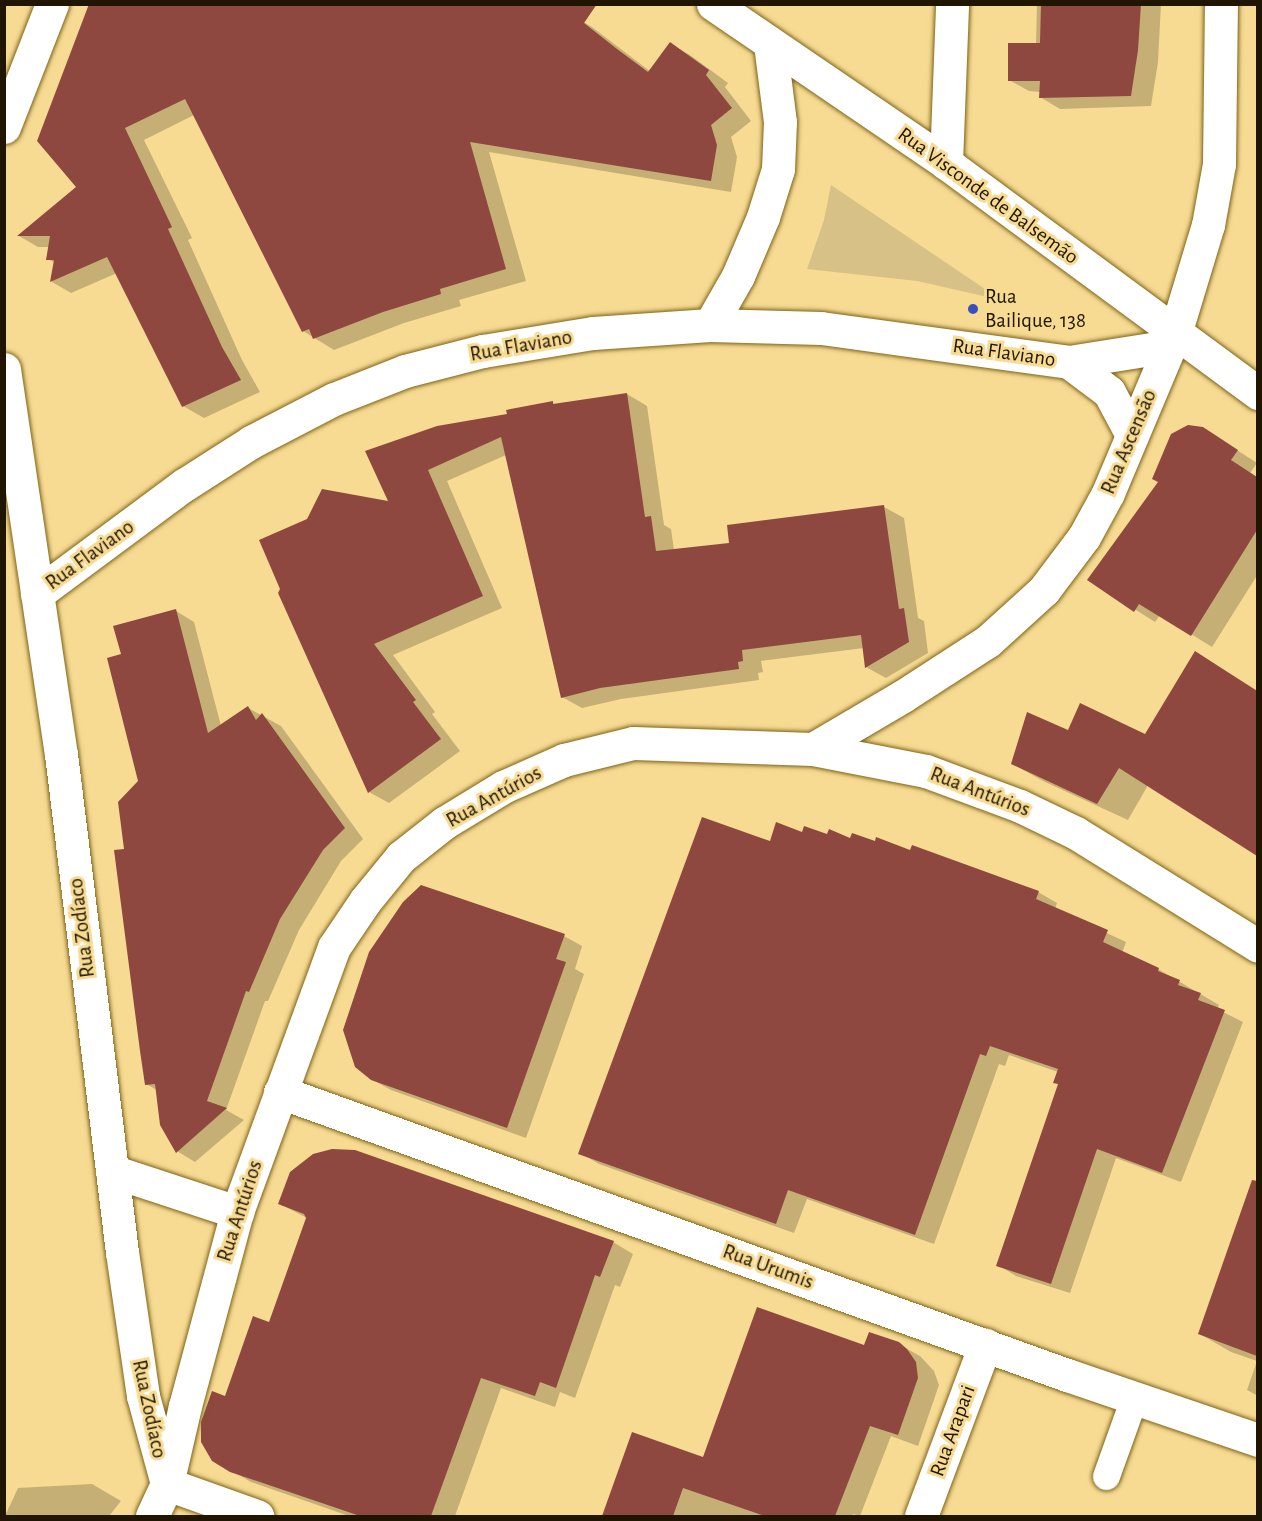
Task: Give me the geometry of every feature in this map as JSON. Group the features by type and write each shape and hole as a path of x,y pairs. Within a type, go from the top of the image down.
{"street":[{"path":"4,127 52,4"},
{"name":"Rua Visconde de Balsemão","path":"713,4 946,163 1173,340 1257,393"},
{"path":"946,163 952,4"},
{"name":"Rua Ascensão","path":"813,749 903,696 988,641 1044,590 1089,528 1108,493 1173,340 1208,225 1219,164 1221,4"},
{"path":"710,325 738,276 763,217 778,169 780,122 770,44"},
{"name":"Rua Flaviano","path":"38,594 184,485 251,442 354,391 405,371 483,351 593,333 710,325 821,328 1069,362 1173,340"},
{"name":"Rua Flaviano","path":"1069,362 1109,392 1132,435"},
{"name":"Rua Zodíaco","path":"4,369 61,754 112,1171 143,1396 167,1484"},
{"name":"Rua Antúrios","path":"152,1516 167,1484 185,1406 237,1212 334,947 365,901 402,856 444,823 503,787 564,760 633,743 813,749 926,771 1020,806 1076,833 1257,946"},
{"name":"Rua Urumis","path":"280,1092 1257,1440"},
{"path":"112,1171 237,1212"},
{"name":"Rua Arapari","path":"921,1516 985,1345"},
{"path":"167,1484 257,1516"}],"lane":[{"path":"1106,1476 1134,1398"}],"shaded area":[{"path":"831,185 1001,300 917,281 807,269 824,220"}],"building":[{"path":"89,4 597,4 584,23 617,49 648,72 670,42 709,70 706,75 732,108 711,125 717,145 711,181 470,142 506,269 440,289 441,294 383,312 313,339 309,329 302,332 185,99 125,128 172,227 168,229 222,347 241,380 182,407 107,257 50,282 54,260 46,260 50,236 17,236 76,187 37,141"},
{"path":"1041,4 1141,4 1138,50 1131,96 1039,98 1040,81 1008,81 1008,43 1040,43"},
{"path":"627,393 645,517 651,516 656,551 729,543 727,525 884,505 899,609 904,608 909,642 865,668 861,635 742,650 743,661 738,662 739,669 600,688 561,698 501,437 428,470 483,596 374,644 416,700 413,702 441,739 368,793 278,593 280,589 259,540 307,519 322,489 388,501 365,451 437,426 507,414 506,410 553,401 553,404"},
{"path":"1188,425 1203,427 1238,450 1231,460 1257,477 1257,530 1191,636 1139,604 1134,612 1087,580 1158,482 1152,479 1171,434"},
{"path":"176,609 208,733 248,706 256,720 262,713 345,828 323,850 280,919 249,992 246,991 207,1101 227,1108 176,1153 160,1125 155,1084 145,1085 140,1051 114,850 124,849 118,802 138,781 107,658 121,654 113,626"},
{"path":"1195,651 1257,691 1257,856 1119,768 1097,804 1011,764 1027,712 1068,730 1080,703 1145,734"},
{"path":"702,817 770,841 776,822 802,832 804,826 827,834 829,829 850,838 852,833 875,841 876,837 910,850 912,845 1039,891 1036,899 1108,930 1103,942 1159,968 1158,971 1180,980 1178,985 1201,993 1198,1000 1225,1010 1162,1173 1097,1149 1051,1284 996,1266 1058,1084 1053,1083 1058,1069 990,1046 986,1056 980,1054 915,1235 788,1190 776,1224 578,1154"},
{"path":"421,885 565,934 556,959 566,962 507,1128 371,1080 355,1067 343,1030 369,952 403,902"},
{"path":"332,1149 355,1150 614,1241 600,1277 595,1275 556,1388 540,1382 535,1396 481,1378 431,1516 360,1516 230,1472 212,1461 201,1442 201,1422 212,1391 225,1396 253,1316 269,1322 306,1218 304,1214 278,1204 290,1172 313,1154"},
{"path":"1252,1180 1257,1181 1257,1356 1198,1334"},
{"path":"757,1307 864,1345 869,1332 899,1342 907,1349 916,1362 918,1378 898,1435 870,1426 835,1516 765,1516 683,1488 673,1516 602,1516 632,1432 703,1457"}],"place":[{"name":"Rua Bailique, 138","path":"973,309"}]}
